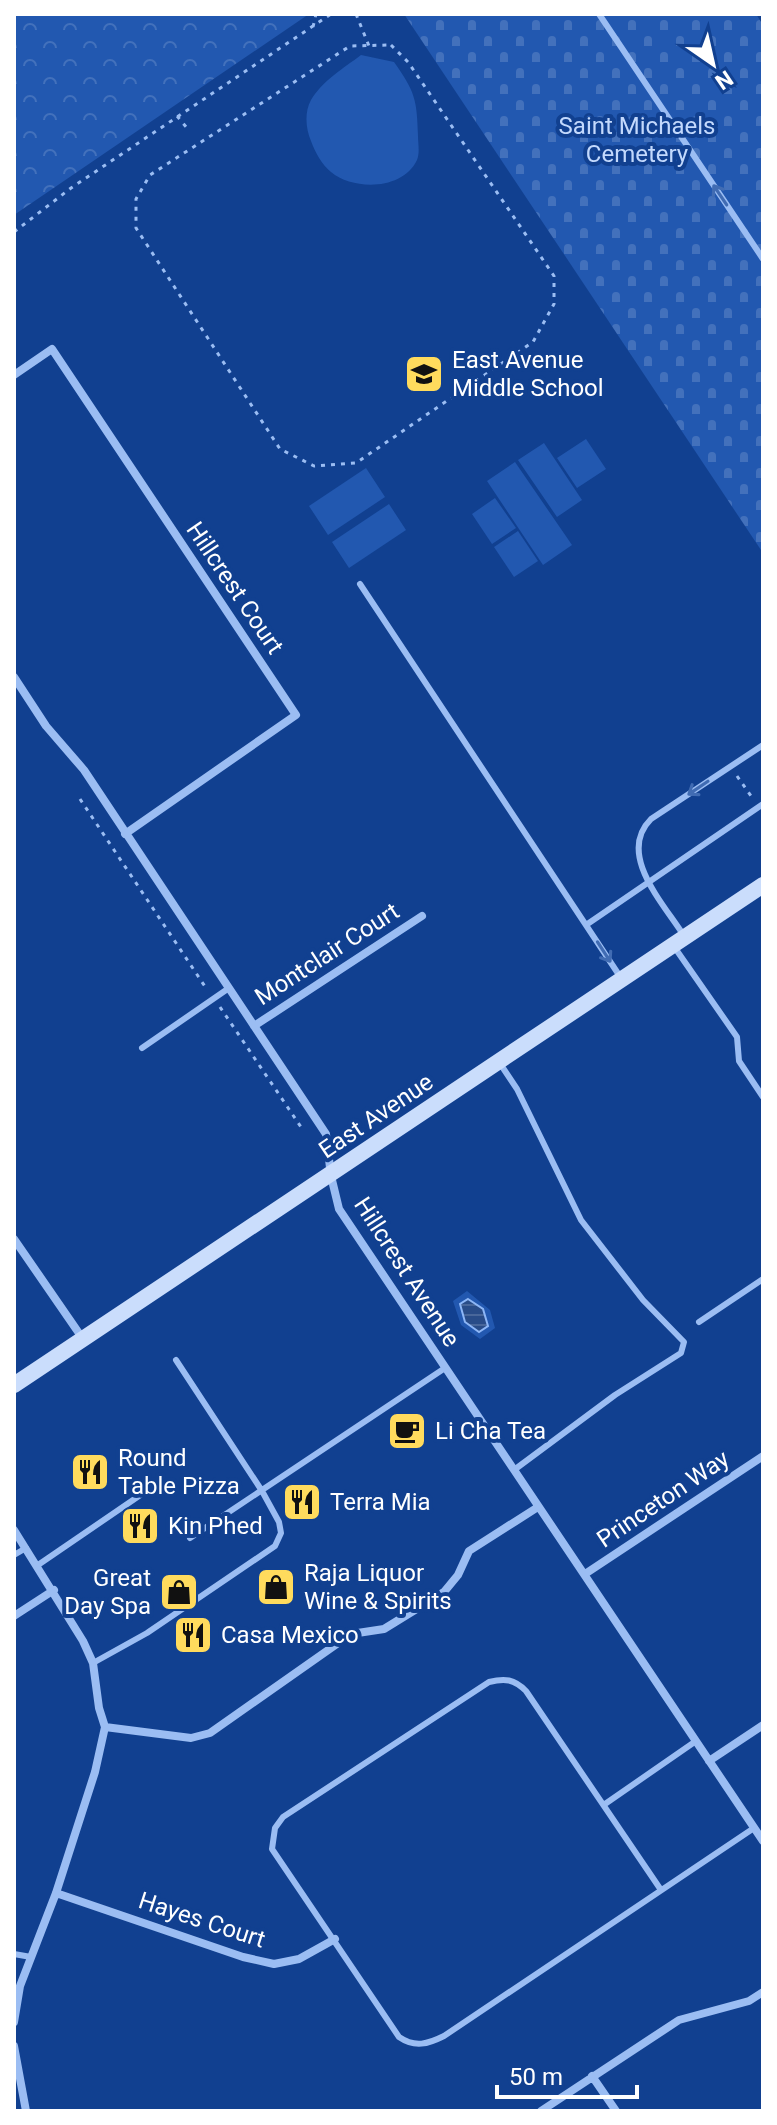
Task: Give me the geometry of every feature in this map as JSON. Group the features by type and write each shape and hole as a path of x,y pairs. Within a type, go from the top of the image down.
{"main road":[{"name":"East Avenue","path":"14,1385 763,885"}],"street":[{"name":"Hillcrest Court","path":"14,375 52,349 296,715 125,834"},
{"name":"Hillcrest Avenue","path":"14,677 46,726 84,770 326,1134 339,1209 763,1841"},
{"name":"Montclair Court","path":"254,1026 422,916"},
{"path":"14,1239 83,1339"},
{"name":"Princeton Way","path":"585,1574 763,1456"},
{"path":"105,1727 191,1738 210,1733 351,1634 384,1629 444,1592 458,1575 469,1551 538,1507"},
{"path":"14,1530 54,1590 93,1663 105,1727 95,1772 56,1893 20,1986 14,2022"},
{"path":"14,1616 54,1590"},
{"path":"709,1761 763,1725"},
{"name":"Hayes Court","path":"56,1893 243,1957 274,1964 299,1959 335,1939"},
{"path":"541,2111 679,2020 749,2001 763,1992"},
{"path":"14,2046 26,2111"},
{"path":"592,2076 616,2111"}],"lane":[{"path":"599,14 763,259"},
{"path":"360,584 622,979"},
{"path":"763,745 651,819 642,828 637,847 638,858 679,941 737,1037 739,1061 763,1097"},
{"path":"586,925 760,806"},
{"path":"142,1048 229,988"},
{"path":"499,1062 529,1112 581,1220 643,1300 684,1342 681,1353 615,1395 514,1470"},
{"path":"699,1322 763,1279"},
{"path":"93,1663 147,1633 275,1546 281,1533 279,1522 262,1491 176,1360"},
{"path":"190,1538 445,1368"},
{"path":"38,1565 155,1485"},
{"path":"14,1555 26,1548"},
{"path":"661,1890 526,1691 516,1681 502,1679 489,1682 283,1817 275,1828 272,1849 399,2037 407,2043 427,2045 444,2036 754,1828"},
{"path":"605,1804 696,1741"},
{"path":"14,1954 31,1957"}],"path":[{"path":"313,27 316,14"},
{"path":"14,232 71,188 331,14"},
{"path":"356,14 369,46"},
{"path":"391,45 408,62 554,276 554,304 533,342 356,463 314,466 280,449 136,228 136,199 150,175 350,46 369,46 391,45"},
{"path":"177,116 187,128"},
{"path":"731,766 760,806"},
{"path":"80,799 303,1130"}],"green space":[{"path":"14,14 309,14 14,215"},
{"name":"Saint Michaels Cemetery","path":"404,14 756,14 763,25 763,553"},
{"path":"361,55 394,62 414,96 419,148 417,160 410,170 390,182 365,184 341,178 325,166 309,136 307,110 311,100 334,75"},
{"path":"586,439 606,469 577,488 557,458"},
{"path":"544,443 582,500 557,517 518,460"},
{"path":"515,462 572,545 543,565 487,481"},
{"path":"366,468 385,497 328,535 309,506"},
{"path":"495,498 516,528 492,544 472,514"},
{"path":"389,504 406,530 349,568 332,542"},
{"path":"518,531 538,561 514,577 494,547"},
{"path":"467,1291 490,1310 495,1328 480,1339 461,1325 453,1301"}],"shaded area":[{"path":"468,1299 483,1309 488,1326 479,1332 465,1322 460,1304"}],"place":[{"name":"East Avenue Middle School","path":"424,374"},
{"name":"Li Cha Tea","path":"407,1431"},
{"name":"Round Table Pizza","path":"90,1472"},
{"name":"Terra Mia","path":"302,1502"},
{"name":"Kin Phed","path":"140,1526"},
{"name":"Raja Liquor Wine & Spirits","path":"276,1587"},
{"name":"Great Day Spa","path":"179,1592"},
{"name":"Casa Mexico","path":"193,1635"}]}
